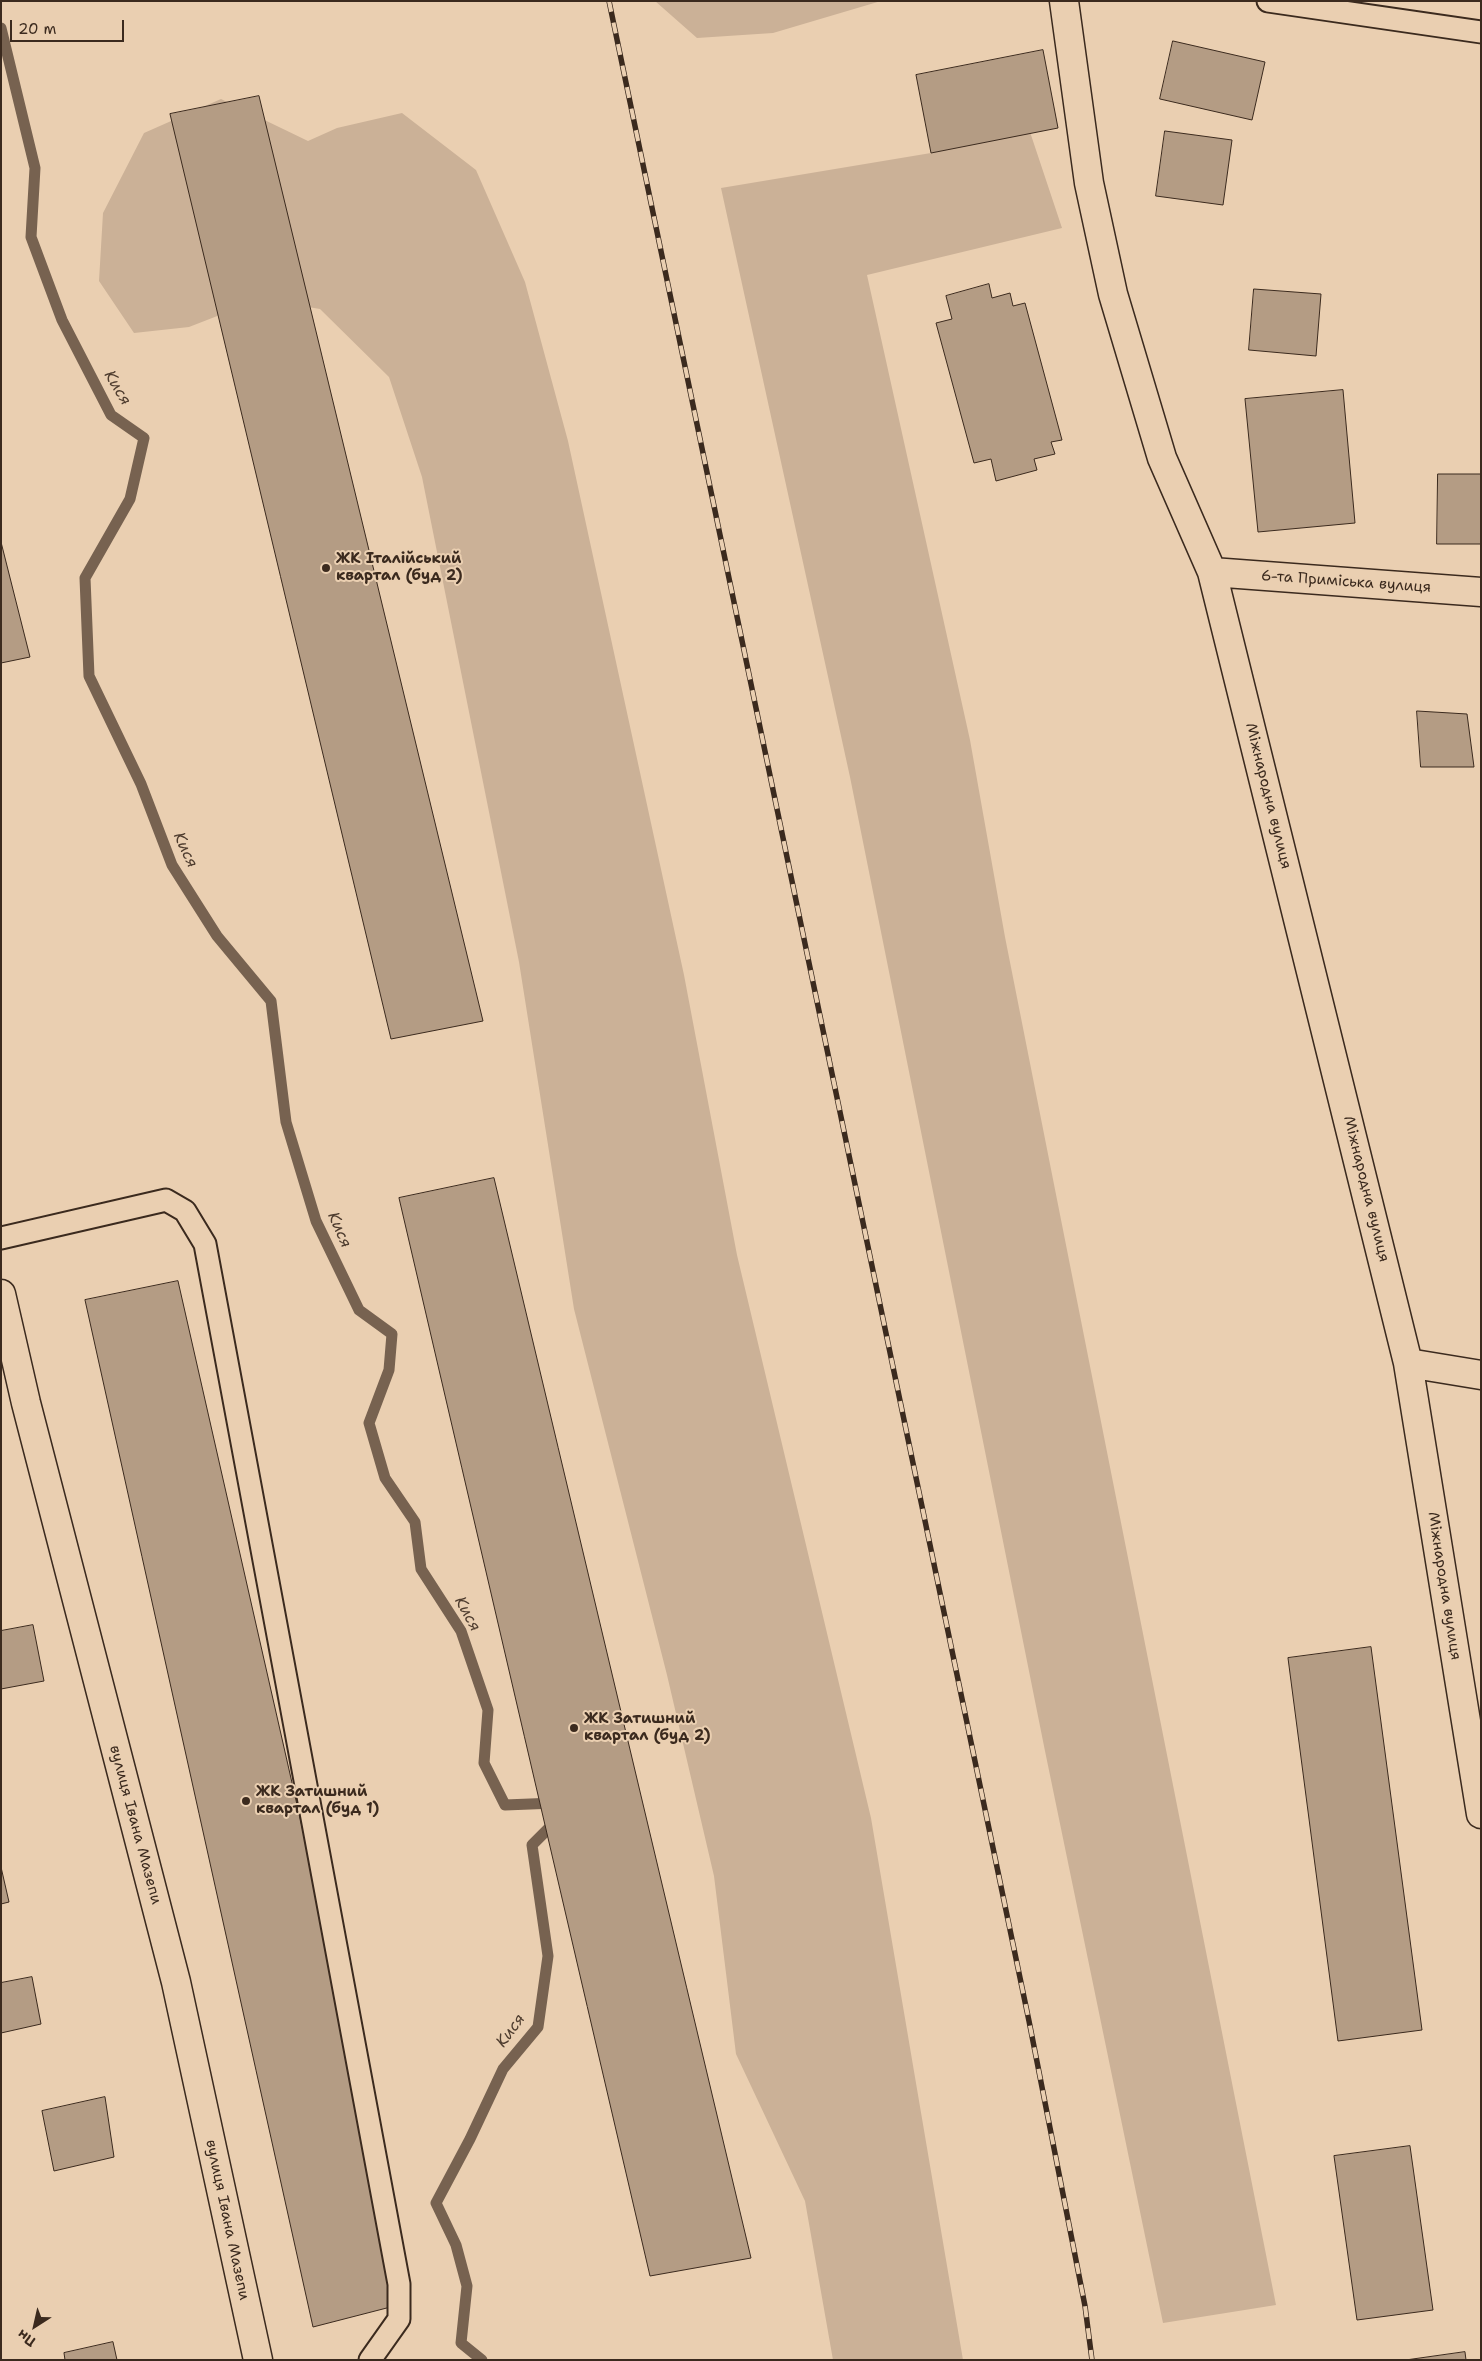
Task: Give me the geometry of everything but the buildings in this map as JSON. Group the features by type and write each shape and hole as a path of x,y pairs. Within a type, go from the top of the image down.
{"street":[{"name":"Міжнародна вулиця","path":"1064,1 1089,183 1113,294 1162,458 1212,572 1408,1363 1481,1814"},
{"name":"6-та Приміська вулиця","path":"1212,572 1481,592"},
{"name":"вулиця Івана Мазепи","path":"1,1294 26,1403 176,1982 258,2360"},
{"path":"1408,1363 1481,1375"}],"lane":[{"path":"1268,1 1481,32"},
{"path":"1,1238 166,1200 185,1211 205,1244 399,2284 399,2319 370,2360"}],"shaded area":[{"path":"655,1 881,1 773,33 697,38"},
{"path":"221,99 308,141 337,128 402,113 476,170 525,282 568,441 684,975 737,1255 871,1818 963,2360 833,2360 805,2201 736,2054 714,1876 667,1675 574,1309 519,962 422,477 389,377 320,309 261,299 189,327 134,333 99,281 103,213 144,133"},
{"path":"1030,132 1062,228 867,275 970,740 1005,937 1276,2305 1163,2323 1045,1751 850,777 721,188 931,153"}],"waterway":[{"name":"Кися","path":"1,28 35,168 31,237 62,320 111,415 144,438 130,499 85,578 89,676 141,784 172,865 217,936 271,1001 286,1122 316,1221 359,1310 392,1334 389,1370 369,1423 385,1478 415,1522 421,1569 461,1631 488,1710 484,1763 505,1805 555,1803"},
{"name":"Кися","path":"482,2360 461,2343 467,2286 456,2245 436,2203 470,2139 503,2069 538,2027 548,1956 532,1845 556,1821"}],"railway":[{"path":"609,1 1029,2021 1085,2306 1092,2360"}],"place":[{"name":"ЖК Італійський квартал (буд 2)","path":"326,568"},
{"name":"ЖК Затишний квартал (буд 2)","path":"574,1728"},
{"name":"ЖК Затишний квартал (буд 1)","path":"246,1801"}]}
